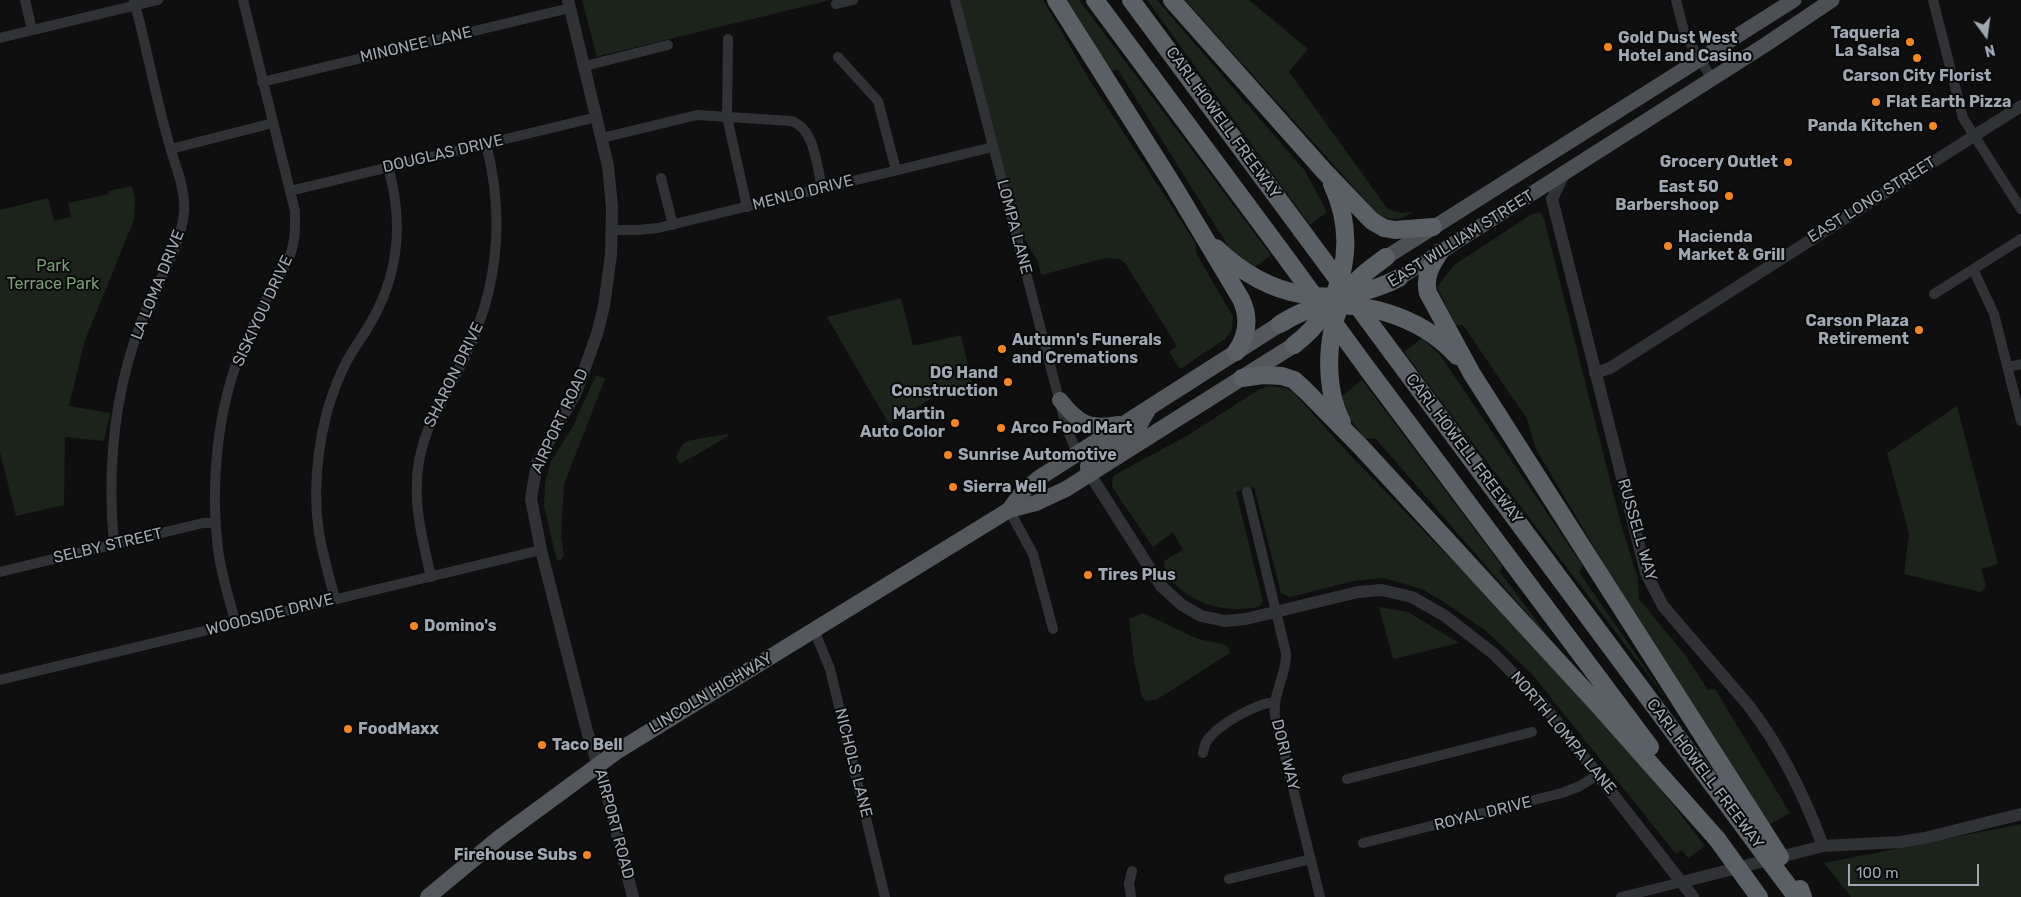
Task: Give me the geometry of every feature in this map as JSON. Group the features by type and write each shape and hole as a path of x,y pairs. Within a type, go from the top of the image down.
{"highway":[{"path":"1056,0 1204,236 1245,309 1247,326 1245,335 1236,352"},
{"name":"CARL HOWELL FREEWAY","path":"1095,0 1760,897"},
{"name":"CARL HOWELL FREEWAY","path":"1131,0 1393,354 1754,829"},
{"path":"1172,0 1324,171 1366,215 1380,226 1403,230 1433,227"},
{"path":"1324,171 1338,198 1345,226 1344,258 1329,359 1330,388 1336,408 1345,427 1362,448"},
{"path":"1204,236 1233,263 1260,282 1288,292 1391,314 1425,329 1450,349 1472,374"},
{"path":"1440,252 1430,269 1427,289 1432,302 1458,345 1472,374 1754,829 1798,894"},
{"path":"1150,406 1138,428 1133,433 1090,461 1088,466 1089,475 1294,345 1312,329 1358,280 1386,257"},
{"path":"1077,453 1280,324 1305,311 1337,302 1399,278"},
{"path":"1242,378 1274,375 1294,380 1306,390 1362,448 1600,707 1716,839"},
{"path":"1060,400 1075,418 1088,424 1097,426 1124,423"},
{"name":"LINCOLN HIGHWAY","path":"1009,510 1025,488 1077,453"},
{"name":"LINCOLN HIGHWAY","path":"428,897 498,838 598,765 660,724 1009,510 1044,500 1089,475"}],"main road":[{"name":"EAST WILLIAM STREET","path":"1386,257 1794,0"},
{"name":"EAST WILLIAM STREET","path":"1399,278 1712,79 1832,0"}],"street":[{"path":"25,0 32,30"},
{"path":"0,38 135,3 158,0"},
{"name":"SISKIYOU DRIVE","path":"236,624 218,551 215,470 221,427 231,384 242,350 257,318 288,262 295,225 290,191 243,0"},
{"path":"836,4 853,0"},
{"name":"LOMPA LANE","path":"955,0 1068,430 1077,453"},
{"path":"1676,0 1685,35 1712,79"},
{"path":"1932,0 1963,118 2021,209"},
{"name":"LA LOMA DRIVE","path":"114,544 111,483 117,410 139,327 178,240 182,225 184,198 135,3"},
{"name":"MINONEE LANE","path":"262,82 569,4"},
{"name":"AIRPORT ROAD","path":"569,4 610,178 612,230 607,291 597,334 577,390 541,453 535,470 531,499 541,550 587,732 598,765 633,897"},
{"path":"728,40 727,117 747,206"},
{"path":"584,66 668,45"},
{"path":"838,57 878,101 896,170"},
{"name":"EAST LONG STREET","path":"1595,373 1610,368 2021,106"},
{"path":"602,138 691,116 788,120 806,130 810,138 822,188"},
{"name":"DOUGLAS DRIVE","path":"290,191 597,117"},
{"path":"171,149 273,123"},
{"name":"SHARON DRIVE","path":"431,577 418,516 417,473 428,428 439,402 473,340 491,284 496,248 496,203 492,170 486,144"},
{"name":"MENLO DRIVE","path":"612,230 645,230 673,225 993,147"},
{"path":"335,600 318,524 316,480 318,458 327,412 346,362 377,311 386,291 394,263 398,225 393,184 388,167"},
{"path":"1527,197 1538,195 1552,199 1566,171"},
{"path":"661,178 673,225"},
{"name":"RUSSELL WAY","path":"1552,199 1646,573 1655,593 1674,620 1762,722 1784,759 1805,802 1823,846"},
{"path":"1934,294 2021,239"},
{"path":"1973,269 1994,314 2021,422"},
{"path":"2008,368 2021,364"},
{"name":"NORTH LOMPA LANE","path":"1077,453 1151,573 1164,590 1180,604 1206,618 1225,621 1251,619 1344,595 1373,590 1395,592 1423,602 1470,634 1520,679 1541,702 1693,897"},
{"name":"DORI WAY","path":"1247,492 1285,647 1286,664 1274,702 1277,723 1320,897"},
{"path":"1009,510 1034,557 1053,629"},
{"name":"SELBY STREET","path":"0,572 203,523 216,524"},
{"name":"WOODSIDE DRIVE","path":"0,680 541,550"},
{"name":"NICHOLS LANE","path":"814,630 830,669 885,897"},
{"path":"1203,752 1208,739 1216,732 1251,710 1274,702"},
{"path":"1347,779 1532,732"},
{"name":"ROYAL DRIVE","path":"1363,844 1562,794 1580,786 1599,774"},
{"path":"1621,897 1823,846 1900,842 1925,838 2021,814"},
{"path":"1229,879 1311,859"},
{"path":"1131,897 1129,883 1132,871"}],"green space":[{"path":"582,0 831,0 595,57 596,54"},
{"path":"960,0 1043,0 1089,79 1196,244 1196,253 1233,317 1232,330 1225,339 1180,369 1169,352 1177,346 1125,263 1119,259 1106,258 1041,275 1038,262 1017,226"},
{"path":"1065,0 1079,0 1271,255 1254,268 1230,249 1118,70 1111,71"},
{"path":"1147,0 1157,0 1305,171 1327,212 1310,225"},
{"path":"1185,0 1249,0 1308,49 1289,72 1387,208 1401,212 1415,211 1398,219 1379,215"},
{"name":"Park Terrace Park","path":"132,186 135,200 134,220 85,340 69,406 110,413 104,441 65,437 64,505 16,516 0,452 0,210 48,198 54,221 71,217 68,203 109,194 108,191"},
{"path":"1540,212 1544,219 1621,524 1638,579 1639,599 1686,656 1708,690 1715,689 1790,813 1768,825 1638,621 1536,449 1527,419 1463,325 1456,326 1437,287 1454,265 1532,214"},
{"path":"901,298 913,346 961,335 972,383 947,389 889,424 827,317"},
{"path":"1422,338 1440,355 1583,566 1579,572 1670,704 1404,352"},
{"path":"596,375 605,379 564,484 561,536 564,556 561,560 557,561 544,506 545,483 551,461 572,428"},
{"path":"1362,380 1502,566 1500,572 1557,648 1376,439 1364,438 1350,419 1342,396"},
{"path":"1269,386 1286,388 1293,392 1349,454 1490,599 1644,767 1705,846 1688,858 1682,850 1676,854 1531,673 1486,631 1422,589 1383,578 1354,581 1290,597 1281,593 1254,487 1236,492 1263,601 1259,607 1227,609 1209,605 1191,597 1175,585 1165,569 1164,561 1183,550 1173,532 1153,547 1112,487 1113,476 1190,434 1258,390"},
{"path":"1957,406 1998,564 1981,569 1986,586 1981,592 1904,574 1909,534 1887,453"},
{"path":"727,434 729,436 680,464 676,457 682,445 687,441"},
{"path":"1379,607 1408,612 1459,643 1393,659"},
{"path":"1143,613 1198,639 1227,645 1230,653 1156,700 1146,701 1142,697 1134,661 1129,619"},
{"path":"2021,824 2021,897 1851,897 1824,863"}],"place":[{"name":"Taqueria La Salsa","path":"1910,42"},
{"name":"Gold Dust West Hotel and Casino","path":"1608,47"},
{"name":"Carson City Florist","path":"1917,58"},
{"name":"Flat Earth Pizza","path":"1876,102"},
{"name":"Panda Kitchen","path":"1933,126"},
{"name":"Grocery Outlet","path":"1788,162"},
{"name":"East 50 Barbershoop","path":"1729,196"},
{"name":"Hacienda Market & Grill","path":"1668,246"},
{"name":"Carson Plaza Retirement","path":"1919,330"},
{"name":"Autumn's Funerals and Cremations","path":"1002,349"},
{"name":"DG Hand Construction","path":"1008,382"},
{"name":"Martin Auto Color","path":"955,423"},
{"name":"Arco Food Mart","path":"1001,428"},
{"name":"Sunrise Automotive","path":"948,455"},
{"name":"Sierra Well","path":"953,487"},
{"name":"Tires Plus","path":"1088,575"},
{"name":"Domino's","path":"414,626"},
{"name":"FoodMaxx","path":"348,729"},
{"name":"Taco Bell","path":"542,745"},
{"name":"Firehouse Subs","path":"587,855"}]}
